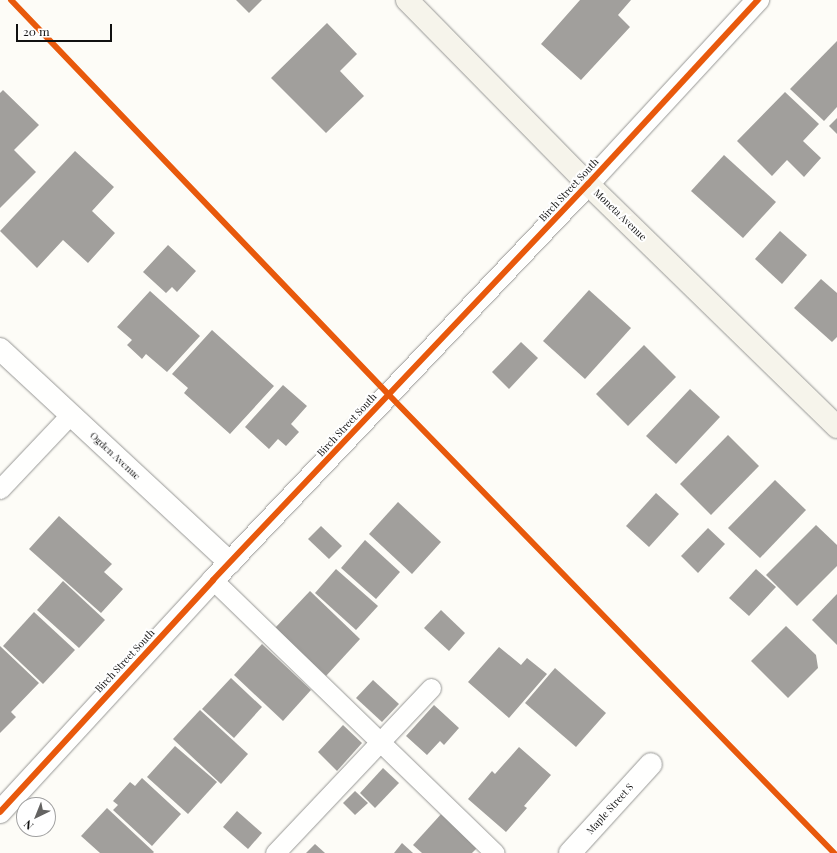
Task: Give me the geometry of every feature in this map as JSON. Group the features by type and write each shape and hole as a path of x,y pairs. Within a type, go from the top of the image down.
{"street":[{"name":"Moneta Avenue","path":"407,0 588,184 837,427"},
{"name":"Birch Street South","path":"0,812 214,580 588,184 758,0"},
{"name":"Ogden Avenue","path":"0,349 230,563"},
{"name":"Maple Street S","path":"570,853 650,764"}],"lane":[{"path":"0,489 70,414"},
{"path":"214,580 495,853"},
{"path":"275,853 431,688"}],"building":[{"path":"236,0 262,0 249,13"},
{"path":"580,0 631,0 618,15 630,27 581,80 541,44"},
{"path":"327,23 357,54 340,71 364,96 326,133 271,78"},
{"path":"837,41 837,107 824,121 790,89"},
{"path":"3,90 39,125 14,150 36,172 0,208 0,93"},
{"path":"785,92 819,124 803,141 821,158 804,177 787,160 772,176 737,141"},
{"path":"837,118 837,134 829,126"},
{"path":"75,151 114,187 92,211 115,233 88,263 63,240 37,268 0,231"},
{"path":"724,155 776,202 743,238 691,191"},
{"path":"780,231 807,255 782,284 755,259"},
{"path":"168,245 196,271 177,292 172,287 166,293 143,272"},
{"path":"821,279 837,293 837,337 832,342 794,308"},
{"path":"589,290 631,328 585,379 543,341"},
{"path":"150,291 200,336 167,372 146,354 142,359 127,345 132,340 117,327"},
{"path":"212,330 274,386 230,434 184,393 188,388 172,374"},
{"path":"521,342 538,358 509,389 492,372"},
{"path":"644,345 676,377 628,426 596,394"},
{"path":"283,385 307,406 291,424 299,432 286,446 278,439 269,449 245,427"},
{"path":"690,389 720,417 676,464 646,436"},
{"path":"728,435 759,466 711,515 680,484"},
{"path":"775,480 806,510 760,558 728,528"},
{"path":"656,493 679,514 649,547 626,526"},
{"path":"398,502 441,542 412,574 369,534"},
{"path":"59,516 112,564 104,572 123,589 101,613 29,549"},
{"path":"816,525 837,545 837,566 797,606 766,575"},
{"path":"321,526 342,546 329,559 308,539"},
{"path":"708,528 725,544 698,573 681,556"},
{"path":"365,540 400,572 376,599 341,568"},
{"path":"336,569 378,606 356,630 315,593"},
{"path":"756,569 776,587 749,616 729,598"},
{"path":"63,581 105,620 79,648 37,610"},
{"path":"310,591 360,639 326,676 275,628"},
{"path":"837,594 837,645 812,620"},
{"path":"441,610 465,633 449,651 424,628"},
{"path":"34,612 75,650 43,684 3,646"},
{"path":"786,626 816,655 818,668 788,698 751,661"},
{"path":"262,644 311,690 283,721 234,675"},
{"path":"0,646 39,683 11,712 16,717 0,733"},
{"path":"499,647 521,665 527,658 547,674 509,718 468,682"},
{"path":"555,668 606,713 576,747 525,703"},
{"path":"231,678 262,707 234,738 202,709"},
{"path":"373,680 399,704 382,722 356,698"},
{"path":"434,705 459,728 444,745 440,741 427,755 406,736"},
{"path":"200,710 248,754 221,784 173,739"},
{"path":"343,725 362,743 337,771 318,752"},
{"path":"175,746 217,782 188,814 147,777"},
{"path":"519,747 551,775 524,806 527,808 506,832 468,799 492,771 495,774"},
{"path":"383,768 399,783 375,808 360,793"},
{"path":"142,778 181,814 152,846 113,810 118,805 113,801 130,782 135,786"},
{"path":"355,791 368,803 355,815 343,803"},
{"path":"107,808 154,852 100,853 81,836"},
{"path":"237,811 262,833 248,849 223,827"},
{"path":"443,812 480,845 472,853 422,853 413,845"},
{"path":"402,843 413,853 394,853"},
{"path":"315,844 325,853 306,853"}],"cycle path":[{"path":"11,0 389,395 834,853"},
{"path":"0,812 213,580 588,184 758,0"}]}
